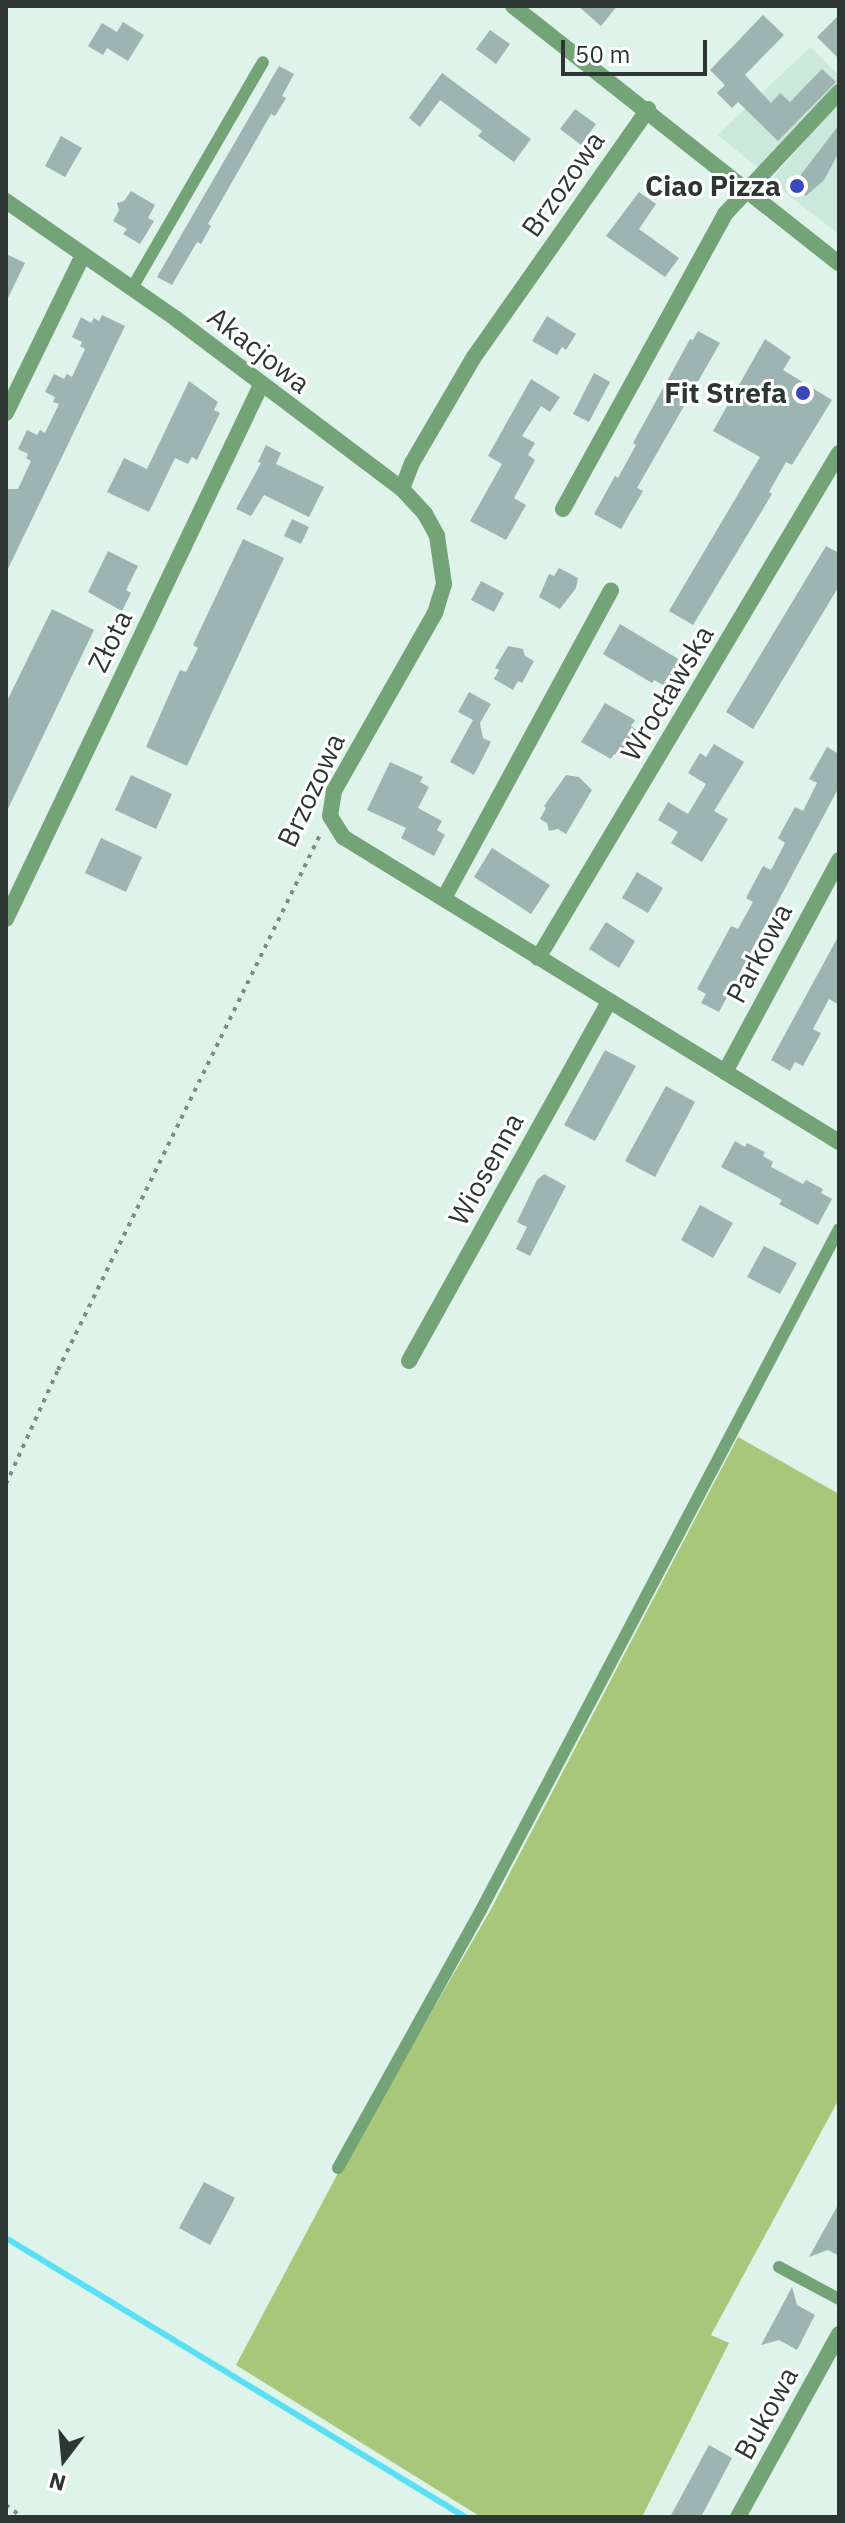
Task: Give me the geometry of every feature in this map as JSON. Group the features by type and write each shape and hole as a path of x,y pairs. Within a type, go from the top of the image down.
{"street":[{"path":"513,6 747,187 839,263"},
{"path":"563,509 725,214 839,92"},
{"name":"Brzozowa","path":"330,816 334,791 435,613 444,584 437,536 425,514 402,489 412,463 474,357 648,109"},
{"name":"Akacjowa","path":"6,201 132,288 402,489"},
{"path":"6,413 83,255"},
{"name":"Złota","path":"6,919 261,385"},
{"name":"Wrocławska","path":"538,958 839,453"},
{"path":"444,898 611,590"},
{"path":"330,816 343,837 839,1142"},
{"name":"Parkowa","path":"725,1072 839,860"},
{"name":"Wiosenna","path":"409,1361 609,1002"},
{"name":"Bukowa","path":"738,2517 839,2334"}],"lane":[{"path":"132,288 263,62"},
{"path":"338,2168 481,1910 839,1229"},
{"path":"779,2267 839,2299"}],"path":[{"name":"Brzozowa","path":"6,1484 58,1370 330,816"},
{"path":"6,2505 22,2517"}],"shaded area":[{"path":"810,47 839,75 839,84 764,173 718,135"},
{"path":"839,101 839,234 770,181"}],"green space":[{"path":"738,1437 839,1494 839,2099 711,2335 729,2343 642,2517 481,2517 236,2365 337,2175 490,1911"}],"building":[{"path":"578,6 617,6 601,26"},
{"path":"763,15 784,35 745,75 771,103 780,93 790,102 822,69 836,82 778,141 738,102 732,108 717,93 725,85 710,70"},
{"path":"839,15 839,59 817,37"},
{"path":"123,22 144,35 128,61 107,48 103,55 88,46 102,23 117,32"},
{"path":"490,30 510,44 496,64 476,49"},
{"path":"279,66 294,74 282,96 286,98 275,116 271,114 208,224 211,226 201,244 197,242 172,285 157,277"},
{"path":"442,73 531,139 514,162 478,136 482,131 440,100 420,127 409,118"},
{"path":"575,109 596,124 581,145 560,129"},
{"path":"839,125 839,152 824,180 806,196 793,185"},
{"path":"61,136 82,148 65,177 45,166"},
{"path":"131,191 155,205 148,218 154,221 140,244 123,234 127,229 113,221 119,210 117,203 124,201"},
{"path":"639,192 656,204 639,229 679,258 665,277 606,236"},
{"path":"6,254 25,263 6,302"},
{"path":"102,315 125,326 6,573 6,489 18,489 31,461 26,458 28,454 18,449 27,430 37,435 40,430 45,433 59,404 53,402 55,397 45,392 54,374 64,379 67,374 72,377 85,349 80,346 82,342 72,337 81,317 91,323 94,318 99,321"},
{"path":"547,316 576,334 566,350 562,347 557,355 532,341"},
{"path":"698,331 720,343 637,488 643,491 621,529 594,514 615,476 618,478 636,445 633,443 690,339 693,340"},
{"path":"765,339 791,357 783,370 832,400 792,465 786,462 769,492 772,494 693,625 669,611 760,457 713,431"},
{"path":"594,373 610,382 589,422 573,414"},
{"path":"531,379 560,397 550,412 541,406 522,436 535,443 528,455 535,460 514,498 526,505 506,540 470,521 502,464 488,456"},
{"path":"189,381 218,402 214,410 220,413 197,460 192,457 188,464 175,458 149,512 107,492 124,458 147,469"},
{"path":"266,445 281,453 276,464 324,487 309,517 264,495 251,516 236,509 261,463 258,462"},
{"path":"292,519 309,527 301,544 284,536"},
{"path":"243,539 284,558 187,766 146,747 180,670 186,672 198,648 193,645"},
{"path":"826,546 839,553 839,586 753,729 726,712"},
{"path":"108,551 138,566 126,590 131,593 122,611 88,592"},
{"path":"559,568 578,578 576,588 560,609 539,597 549,574 554,576"},
{"path":"481,581 504,593 494,612 471,600"},
{"path":"52,609 94,630 6,813 6,703"},
{"path":"620,624 680,660 665,686 654,680 652,683 603,654"},
{"path":"508,646 523,649 525,656 534,661 522,683 518,681 513,690 494,679 499,670 495,668"},
{"path":"469,692 491,704 480,723 483,738 491,742 474,775 450,762 473,720 458,712"},
{"path":"605,703 635,720 631,726 636,730 619,756 614,754 611,759 581,742"},
{"path":"714,744 744,762 714,811 728,819 702,862 671,843 678,832 658,820 668,802 688,814 706,784 688,773 700,753 706,757"},
{"path":"827,747 839,754 839,787 719,1012 701,1003 706,994 697,989 731,926 738,929 753,902 746,898 763,866 771,870 785,843 778,838 795,807 803,811 817,783 809,779"},
{"path":"390,762 423,777 420,782 429,787 418,808 442,821 437,830 445,835 434,856 401,838 406,828 367,810"},
{"path":"131,775 172,794 156,829 115,810"},
{"path":"566,775 579,777 592,790 566,834 558,829 549,831 547,823 540,819 546,808 544,806"},
{"path":"101,838 142,857 126,892 85,873"},
{"path":"492,848 550,885 531,914 474,877"},
{"path":"637,872 663,888 648,913 622,898"},
{"path":"606,922 635,941 619,968 589,949"},
{"path":"839,935 839,1005 829,999 813,1029 821,1033 803,1066 795,1062 790,1071 771,1060"},
{"path":"605,1050 636,1066 595,1141 564,1125"},
{"path":"666,1086 695,1102 655,1177 625,1161"},
{"path":"735,1141 765,1152 763,1156 773,1162 771,1167 803,1184 806,1180 823,1189 821,1193 832,1199 818,1225 779,1204 782,1200 721,1167"},
{"path":"544,1174 566,1186 530,1256 516,1249 527,1227 517,1222 537,1180"},
{"path":"700,1205 733,1223 713,1258 681,1240"},
{"path":"764,1246 797,1263 780,1294 747,1277"},
{"path":"204,2182 235,2198 210,2245 179,2228"},
{"path":"839,2203 839,2256 828,2250 809,2257"},
{"path":"792,2287 797,2305 815,2315 797,2350 779,2340 761,2345"},
{"path":"709,2445 732,2458 701,2517 670,2517"}],"waterway":[{"path":"6,2238 465,2517"}],"place":[{"name":"Ciao Pizza","path":"797,186"},
{"name":"Fit Strefa","path":"803,393"}]}
